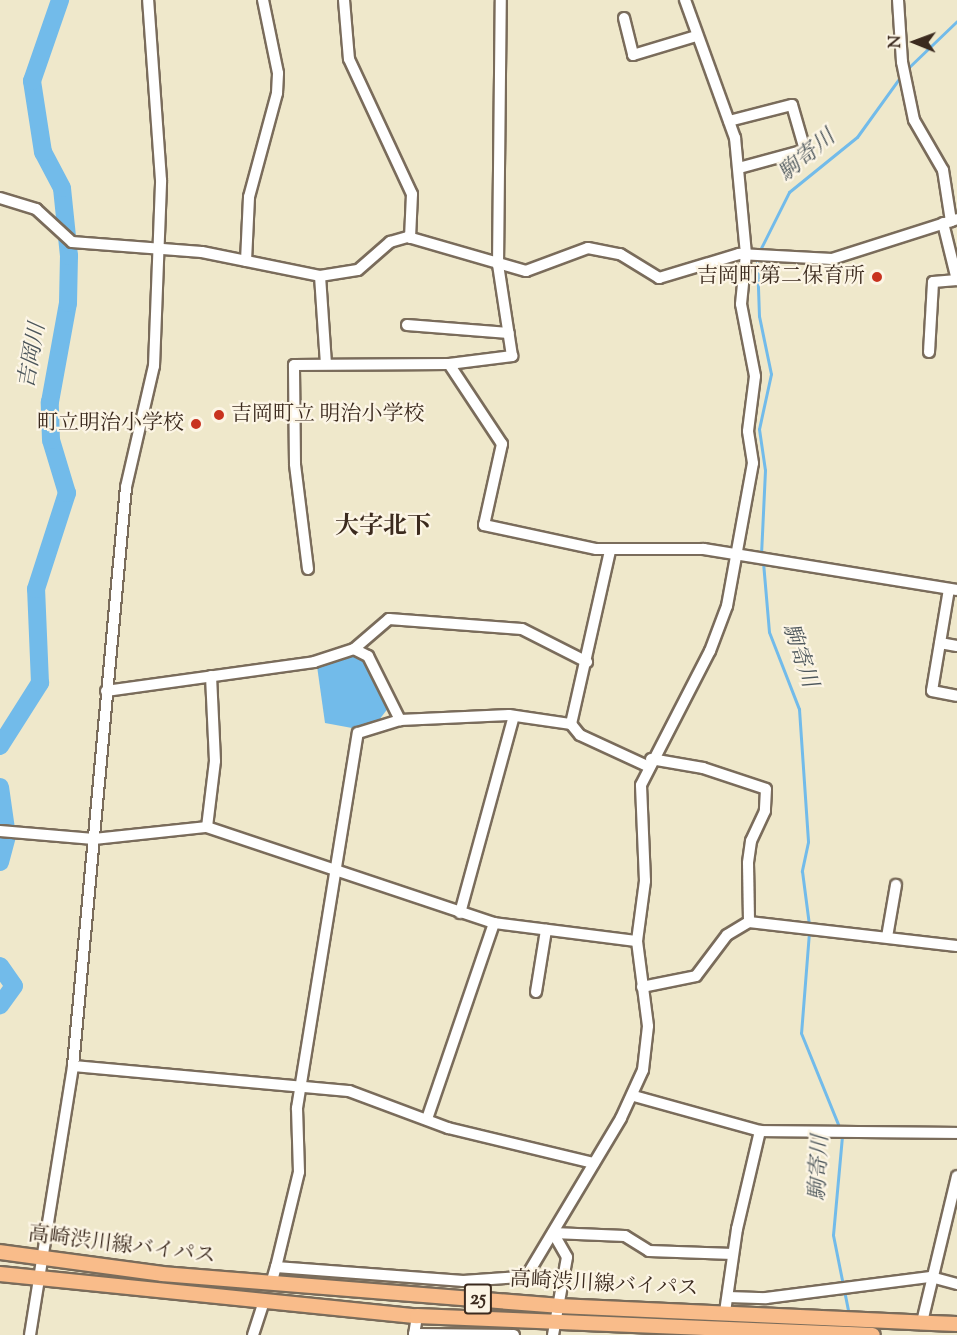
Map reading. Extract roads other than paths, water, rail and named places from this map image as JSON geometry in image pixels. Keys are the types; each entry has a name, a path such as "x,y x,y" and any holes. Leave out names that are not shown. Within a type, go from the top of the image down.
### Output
{"main road":[{"name":"高崎渋川線バイパス","path":"0,1252 271,1284 558,1306 957,1324"},
{"name":"高崎渋川線バイパス","path":"0,1274 263,1304 554,1329 873,1335"}],"street":[{"path":"30,1335 41,1280 73,1066 126,487 154,366 161,180 148,0"},
{"path":"246,261 249,197 277,93 278,73 262,0"},
{"path":"344,0 349,59 412,194 410,238"},
{"path":"308,569 295,464 294,365 449,364 512,356 498,265 501,0"},
{"path":"276,1267 504,1282 529,1272 634,1096 648,1041 637,942 645,881 641,785 649,763 710,651 727,606 753,463 748,431 755,376 741,304 746,254 738,218 739,168 729,121 696,36 685,0"},
{"path":"898,0 914,120 943,170 957,280 933,282 929,352"},
{"path":"624,18 633,55 696,36"},
{"path":"729,121 792,105 805,150 739,168"},
{"path":"0,198 36,209 72,242 246,261 320,276 358,270 390,242 410,238 526,272 588,248 620,254 659,278 746,254 832,259 950,221"},
{"path":"320,276 326,363"},
{"path":"407,324 509,333"},
{"path":"449,364 502,444 484,525 610,551 657,546 735,554 953,590 932,691 957,696"},
{"path":"571,724 587,662 610,551"},
{"path":"106,691 314,663 354,650 389,619 522,629 587,662"},
{"path":"940,644 957,646"},
{"path":"354,650 368,656 400,720"},
{"path":"207,827 215,761 211,676"},
{"path":"271,1284 299,1172 297,1108 303,1088 358,733 400,720 514,716 571,724 580,735 649,763 704,768 766,789 765,811 748,863 749,922"},
{"path":"460,913 514,716"},
{"path":"0,831 94,840 207,827 494,923 637,942"},
{"path":"887,937 896,885"},
{"path":"642,987 696,976 726,935 749,922 957,946"},
{"path":"427,1119 494,923"},
{"path":"536,992 546,930"},
{"path":"73,1066 349,1091 427,1119 594,1163"},
{"path":"634,1096 760,1131 957,1133"},
{"path":"726,1312 733,1254 760,1131"},
{"path":"922,1322 957,1176"},
{"path":"553,1233 625,1236 649,1251 733,1254"},
{"path":"553,1233 567,1257 554,1329"},
{"path":"728,1297 766,1298 931,1277 957,1284"},
{"path":"253,1335 263,1304"},
{"path":"417,1316 414,1335 513,1335"}],"water":[{"path":"357,653 366,658 389,707 379,720 352,728 325,723 317,666"}],"waterway":[{"name":"吉岡川","path":"0,746 40,683 36,589 67,493 51,440 50,402 68,303 69,256 62,188 43,152 32,81 60,0"},
{"name":"駒寄川","path":"907,69 957,21"},
{"name":"駒寄川","path":"759,252 789,192 857,137 901,76"},
{"name":"駒寄川","path":"757,259 759,316 771,374 759,429 765,470 761,556"},
{"name":"駒寄川","path":"763,562 769,632 799,709 808,842 802,871 809,925"},
{"name":"吉岡川","path":"0,787 7,836 0,862"},
{"name":"駒寄川","path":"809,932 801,1033 840,1129"},
{"name":"吉岡川","path":"0,966 14,986 0,1005"},
{"name":"駒寄川","path":"842,1136 833,1235 849,1315"}],"place":[{"name":"吉岡町第二保育所","path":"877,277"},
{"name":"吉岡町立 明治小学校","path":"219,415"},
{"name":"町立明治小学校","path":"196,424"}],"district":[{"name":"大字北下","path":"383,528"}]}
